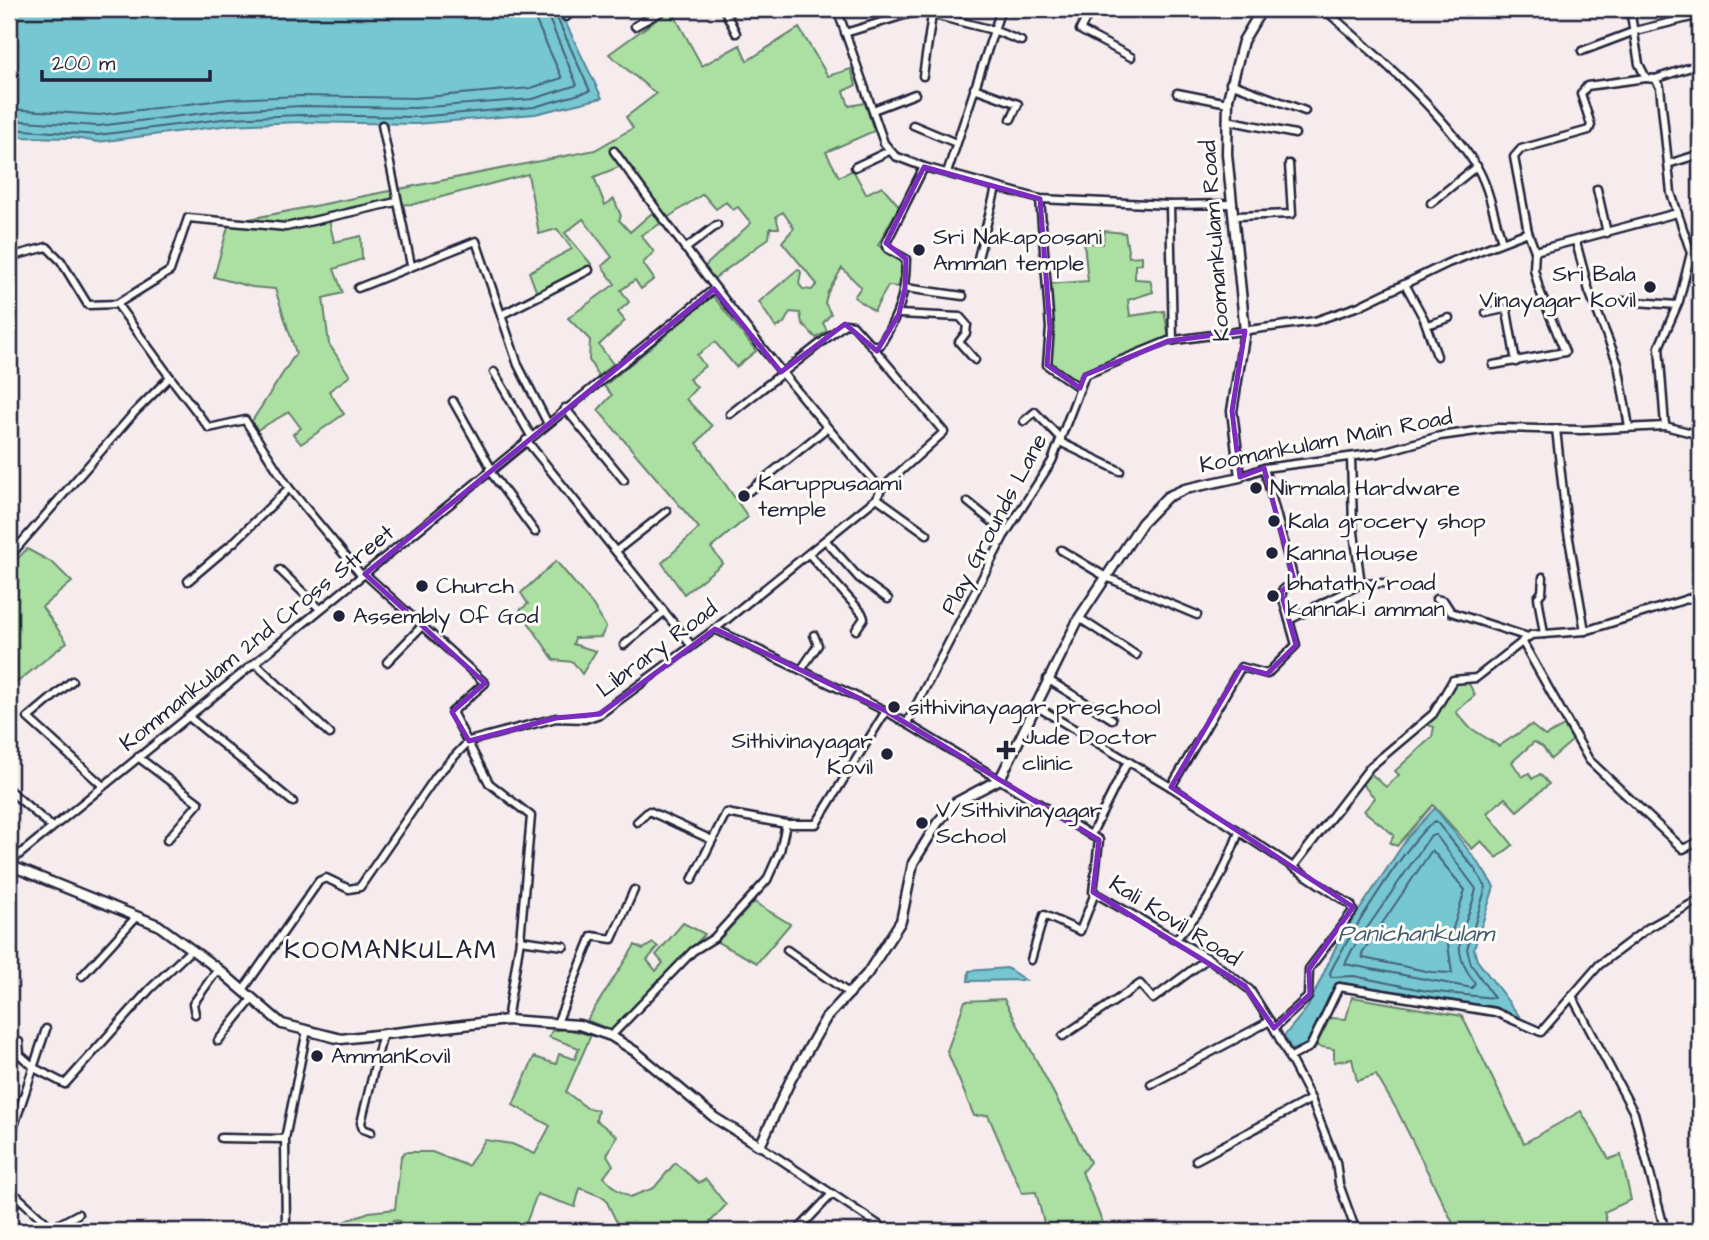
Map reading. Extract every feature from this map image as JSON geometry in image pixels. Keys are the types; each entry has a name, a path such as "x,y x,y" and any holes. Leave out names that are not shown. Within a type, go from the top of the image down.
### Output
{"street":[{"path":"566,17 574,9"},
{"path":"635,26 666,9"},
{"path":"724,9 736,33"},
{"path":"837,9 889,151 924,167 1040,199 1170,205 1233,204"},
{"path":"889,9 892,16"},
{"path":"947,173 1001,9"},
{"path":"1091,9 1080,30 1130,57"},
{"name":"Koomankulam Road","path":"1240,477 1232,411 1245,331 1227,154 1227,103 1243,41 1262,9"},
{"path":"1324,9 1385,63 1438,118 1476,166 1502,241"},
{"path":"1630,9 1639,64 1646,78"},
{"path":"845,33 892,16 918,11 993,30 1021,41"},
{"path":"923,76 932,15"},
{"path":"1582,51 1635,31 1700,15"},
{"path":"1493,365 1565,352 1539,289 1534,269 1535,251 1528,232 1514,157 1521,149 1589,130 1591,125 1581,94 1587,86 1655,79 1700,64"},
{"path":"1655,79 1660,87 1671,193 1691,253 1677,305 1658,346 1665,426"},
{"path":"1230,83 1305,111"},
{"path":"974,88 1018,104 1012,119"},
{"path":"1177,93 1227,103"},
{"path":"873,110 915,94"},
{"path":"1227,120 1295,134"},
{"path":"382,125 411,265"},
{"path":"914,125 956,143"},
{"path":"614,151 714,289 781,372 827,429 881,489 944,432 853,325 845,324 781,372 730,414"},
{"path":"855,167 889,151"},
{"path":"1668,164 1700,154"},
{"path":"1235,216 1292,214 1289,164"},
{"path":"1431,204 1476,166"},
{"path":"871,345 880,345 899,314 905,288 905,259 888,249 886,243 924,167"},
{"path":"978,258 996,188"},
{"path":"1597,189 1607,233"},
{"path":"1040,199 1050,328 1047,365 1080,388"},
{"path":"9,257 47,247 61,261 89,305 117,304 170,271 188,218 286,227 396,202"},
{"path":"1170,205 1173,341"},
{"path":"1535,251 1677,213"},
{"path":"685,249 717,225"},
{"name":"Play Grounds Lane","path":"907,723 1006,533 1052,461 1085,375 1173,341 1315,321 1528,232"},
{"path":"358,288 476,241 518,365 547,422"},
{"path":"1576,242 1589,291 1618,364 1629,427"},
{"path":"1691,253 1700,251"},
{"path":"501,315 589,270"},
{"path":"1405,284 1427,325 1437,356"},
{"path":"905,288 962,296"},
{"name":"Kommankulam 2nd Cross Street","path":"9,864 547,422 714,289"},
{"path":"1623,301 1677,305"},
{"path":"117,304 209,428 245,420 289,488 363,575 485,682 452,712 489,783 531,816 520,940 507,1020"},
{"path":"1486,313 1507,311 1516,362"},
{"path":"899,314 960,317 967,325 966,333 959,342 975,360"},
{"path":"1427,325 1449,318"},
{"path":"494,372 528,438 691,645"},
{"path":"10,554 134,413 170,377"},
{"path":"453,401 490,469 535,532"},
{"path":"565,408 624,480"},
{"path":"1024,421 1035,412 1060,440 1120,471"},
{"name":"Koomankulam Main Road","path":"1000,779 1079,618 1142,523 1167,497 1185,489 1240,477 1264,468 1379,453 1440,436 1498,428 1665,426 1700,435"},
{"path":"749,491 827,429"},
{"path":"1556,429 1567,527 1585,631"},
{"path":"1351,457 1353,526 1361,584"},
{"path":"1171,787 1241,667 1267,674 1296,645 1281,592 1294,580 1264,468"},
{"path":"188,581 234,542 289,488"},
{"name":"Library Road","path":"469,741 556,718 585,719 600,714 645,684 826,541 877,498 881,489"},
{"path":"877,498 927,534"},
{"path":"968,502 1006,533"},
{"path":"616,551 667,511"},
{"path":"826,541 859,578 888,599"},
{"path":"1061,550 1106,576 1196,615"},
{"path":"808,555 862,613 864,618 856,630"},
{"path":"280,570 319,608"},
{"path":"1543,577 1542,592 1538,597 1544,634"},
{"path":"1289,621 1361,584 1385,583"},
{"path":"1293,867 1370,767 1433,714 1453,680 1476,678 1525,639 1544,634 1585,631 1700,596"},
{"path":"1436,599 1444,601 1451,612 1468,620 1525,639 1589,760 1683,849 1700,841"},
{"path":"624,645 664,612"},
{"path":"1079,618 1136,655"},
{"path":"387,662 422,626"},
{"path":"715,629 886,711 1091,835 1128,761"},
{"path":"801,670 818,645 814,635"},
{"path":"255,663 330,734"},
{"path":"1047,679 1112,719"},
{"path":"72,681 28,718 102,785"},
{"path":"1034,705 1171,787 1351,905 1353,911 1309,969 1307,982 1310,994 1288,1018 1151,1084"},
{"path":"692,880 726,813 786,824 816,824 886,711"},
{"path":"190,718 293,802"},
{"path":"243,990 318,881 326,878 349,889 360,887 437,775 469,741"},
{"path":"138,757 199,803 167,840"},
{"path":"760,1146 791,1079 826,1018 850,994 901,921 914,863 938,822 955,803 1000,779"},
{"path":"9,790 52,827"},
{"path":"637,822 649,811 712,840"},
{"path":"611,1036 694,951 715,938 767,880 780,851 786,824"},
{"path":"1176,939 1205,908 1218,886 1239,832"},
{"name":"Kali Kovil Road","path":"1091,835 1099,840 1093,892 1208,958 1250,990 1272,1025 1311,1099 1336,1162 1339,1184 1356,1231"},
{"path":"9,864 158,925 218,969 282,1024 341,1039 382,1037 507,1020 579,1024 611,1036 664,1073 715,1118 888,1231"},
{"path":"557,1023 592,936 612,939 634,890"},
{"path":"1031,960 1044,915 1080,931 1095,893"},
{"path":"1289,1058 1310,1047 1339,987 1495,1012 1541,1032 1599,965 1638,935 1700,899"},
{"path":"82,976 137,916"},
{"path":"520,940 564,946"},
{"path":"19,1042 20,1055 65,1084 150,989 191,950"},
{"path":"787,950 850,994"},
{"path":"1063,1036 1140,984 1153,999 1208,958"},
{"path":"195,1014 193,1004 218,969"},
{"path":"1572,996 1634,1113 1665,1231"},
{"path":"218,1041 253,998"},
{"path":"9,1141 46,1029"},
{"path":"286,1231 285,1139 307,1030"},
{"path":"371,1132 363,1129 361,1124 382,1037"},
{"path":"1196,1160 1311,1099"},
{"path":"220,1138 285,1139"},
{"path":"9,1193 18,1197 52,1228 78,1214"},
{"path":"797,1231 832,1194"},
{"path":"9,1216 18,1197"}],"highlighted area":[{"path":"924,167 1040,199 1050,328 1047,365 1080,388 1085,375 1168,341 1245,331 1232,411 1240,477 1264,468 1294,580 1281,592 1296,645 1267,674 1241,667 1171,787 1353,907 1309,969 1310,994 1274,1028 1245,986 1093,892 1099,840 886,711 715,629 600,714 556,718 469,741 452,712 485,683 365,574 714,289 781,372 845,324 877,351 899,314 905,288 906,259 886,243"}],"green space":[{"path":"671,9 702,66 740,45 747,61 799,28 828,76 851,69 856,85 844,91 849,106 865,103 874,131 826,152 839,177 853,170 866,194 882,186 899,206 878,245 902,259 902,287 888,286 874,311 854,297 861,287 842,268 828,292 825,303 831,314 823,323 827,331 816,338 802,323 800,313 790,312 784,323 776,328 759,302 798,269 801,272 799,284 803,289 812,290 817,284 782,242 794,228 783,212 776,216 779,228 770,228 769,238 712,280 703,268 751,223 738,207 733,210 726,202 716,209 703,194 667,218 626,164 594,177 605,205 614,199 621,216 619,220 630,232 653,212 660,224 641,235 654,252 643,263 654,279 641,289 635,280 621,290 629,302 618,312 625,321 599,345 613,364 598,376 589,360 590,340 568,318 615,284 602,266 612,257 583,219 565,233 592,265 537,293 529,272 572,249 557,229 539,234 528,174 415,204 356,206 272,228 292,229 329,220 334,242 361,236 362,259 334,269 343,293 323,298 329,344 350,376 329,391 344,414 301,444 293,434 301,428 289,412 257,430 252,421 296,353 275,289 252,287 214,277 229,223 595,150 633,128 626,117 656,94 609,54"},
{"path":"1104,231 1125,233 1129,257 1142,256 1142,263 1135,265 1135,279 1150,280 1153,292 1128,300 1130,316 1164,311 1169,337 1080,375 1078,382 1052,363 1049,284 1088,281 1084,243 1103,244"},
{"path":"713,296 756,351 736,367 715,342 697,355 705,366 689,379 697,387 686,399 712,426 697,443 748,517 711,548 723,563 684,594 662,563 699,528 598,410 612,395 604,386"},
{"path":"27,549 53,563 72,582 42,607 67,642 9,689 9,567"},
{"path":"556,561 593,605 606,627 601,637 575,638 573,644 596,651 582,674 573,662 554,660 520,610 528,604 521,593"},
{"path":"1468,682 1475,695 1456,712 1469,727 1499,746 1531,725 1545,736 1564,726 1573,740 1551,759 1543,747 1534,742 1512,762 1522,777 1529,773 1532,779 1540,774 1549,784 1517,811 1505,798 1487,813 1513,845 1497,858 1481,841 1472,849 1433,805 1397,846 1390,843 1394,835 1364,811 1375,798 1361,783 1370,773 1386,787 1399,775 1395,771 1432,737 1434,727 1428,725 1455,683"},
{"path":"754,902 790,924 757,963 717,942"},
{"path":"683,923 705,934 618,1025 610,1030 587,1020 635,945 643,949 653,943 658,947 647,960 656,971 663,963 656,955"},
{"path":"1352,997 1462,1016 1524,1143 1581,1111 1609,1159 1621,1155 1631,1200 1604,1212 1609,1231 1425,1231 1453,1223 1397,1110 1376,1075 1357,1081 1352,1059 1334,1062 1334,1049 1316,1046 1330,1018 1346,1019"},
{"path":"1004,999 1090,1162 1082,1172 1106,1231 1046,1231 1036,1192 1022,1193 988,1115 974,1116 947,1051 965,1001"},
{"path":"566,1029 591,1035 566,1092 587,1108 598,1110 596,1120 617,1136 607,1155 613,1165 604,1177 616,1189 630,1197 654,1188 675,1163 699,1183 706,1179 726,1205 702,1231 621,1231 605,1198 580,1188 575,1207 537,1194 523,1231 447,1231 438,1228 436,1231 399,1231 400,1221 393,1220 392,1231 337,1231 335,1225 369,1212 395,1209 401,1157 405,1152 432,1152 468,1166 485,1140 512,1144 535,1154 550,1126 513,1105 534,1057 556,1064 559,1054 575,1059 579,1048 549,1037 552,1031"}],"water":[{"path":"9,9 559,9 602,98 535,114 416,124 301,122 230,125 98,142 74,138 15,137 9,135"},
{"name":"Panichankulam","path":"1435,808 1494,887 1474,949 1477,960 1523,1021 1494,1007 1339,982 1307,1045 1292,1050 1284,1036 1308,1007 1338,942 1408,837"},
{"path":"1007,968 1025,980 968,981 969,971"}],"place":[{"name":"Sri Nakapoosani Amman temple","path":"919,250"},
{"name":"Sri Bala Vinayagar Kovil","path":"1650,287"},
{"name":"Nirmala Hardware","path":"1256,488"},
{"name":"Karuppusaami temple","path":"744,496"},
{"name":"Kala grocery shop","path":"1274,521"},
{"name":"Kanna House","path":"1272,553"},
{"name":"Church","path":"422,586"},
{"name":"bhatathy road kannaki amman","path":"1273,596"},
{"name":"Assembly Of God","path":"339,616"},
{"name":"sithivinayagar preschool","path":"894,707"},
{"name":"Jude Doctor clinic","path":"1006,750"},
{"name":"Sithivinayagar Kovil","path":"887,754"},
{"name":"V/Sithivinayagar School","path":"922,823"},
{"name":"AmmanKovil","path":"317,1056"}],"district":[{"name":"KOOMANKULAM","path":"391,950"}]}
